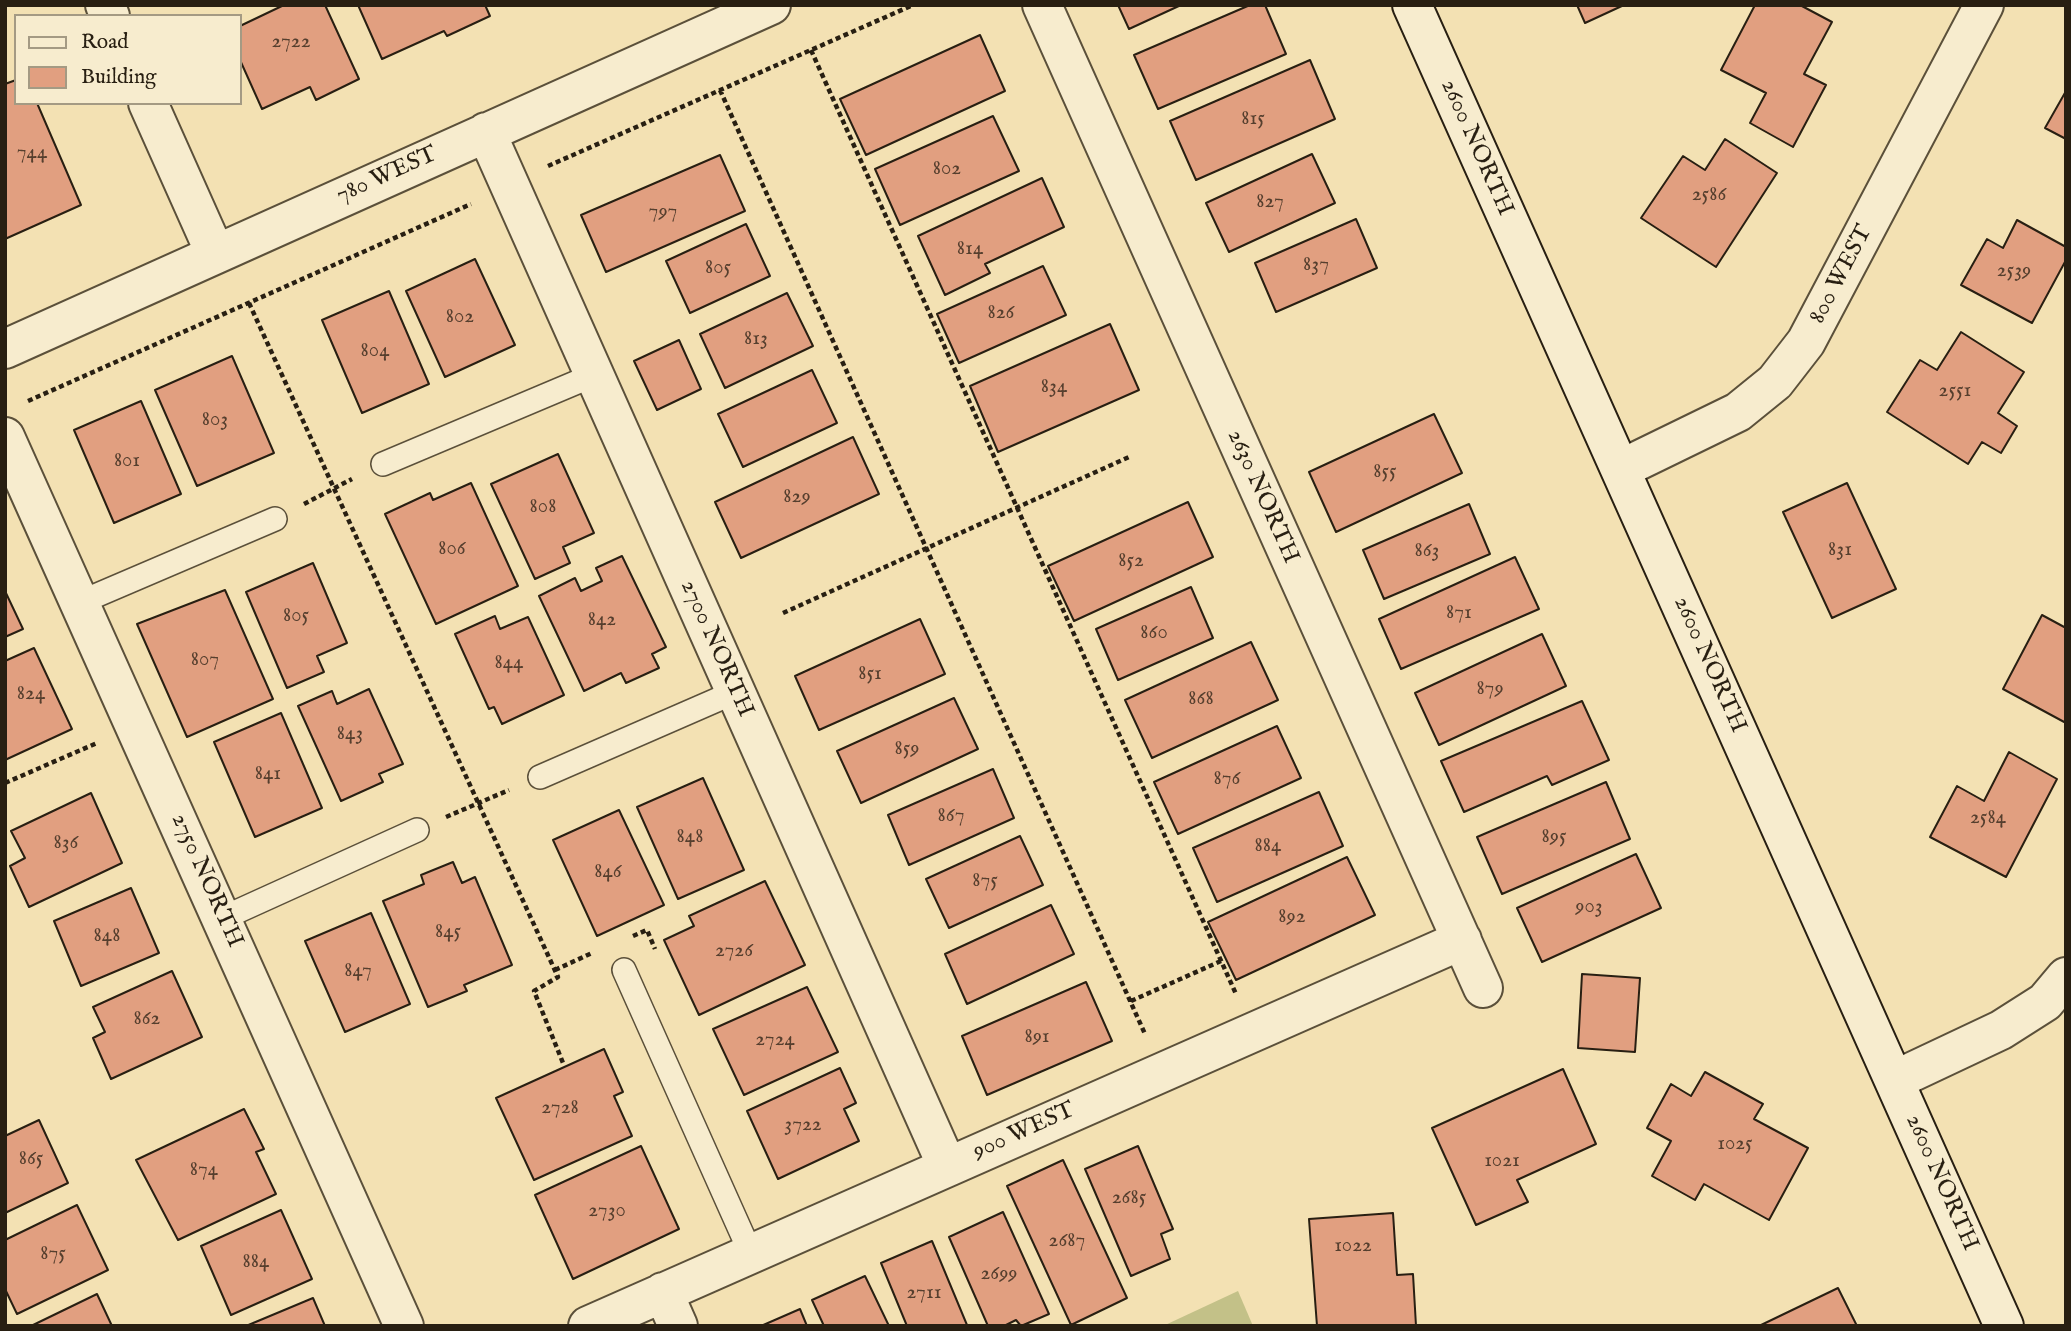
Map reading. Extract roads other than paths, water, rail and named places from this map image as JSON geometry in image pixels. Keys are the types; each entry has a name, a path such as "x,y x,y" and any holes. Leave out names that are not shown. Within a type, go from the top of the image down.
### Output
{"street":[{"name":"780 WEST","path":"5,349 771,5"},
{"name":"2630 NORTH","path":"1042,5 1483,988"},
{"name":"2600 NORTH","path":"1412,5 2004,1326"},
{"name":"800 WEST","path":"1621,468 1738,412 1775,382 1806,342 1984,5"},
{"path":"149,105 215,253"},
{"name":"2700 NORTH","path":"486,131 947,1166"},
{"name":"2750 NORTH","path":"5,437 404,1326"},
{"name":"900 WEST","path":"588,1326 671,1309 751,1254 1462,940"},
{"path":"1895,1080 2001,1030 2045,1002 2066,977"}],"lane":[{"path":"383,464 594,375"},
{"path":"81,602 275,519"},
{"path":"540,777 735,692"},
{"path":"223,918 417,830"},
{"path":"624,970 751,1254"}]}
